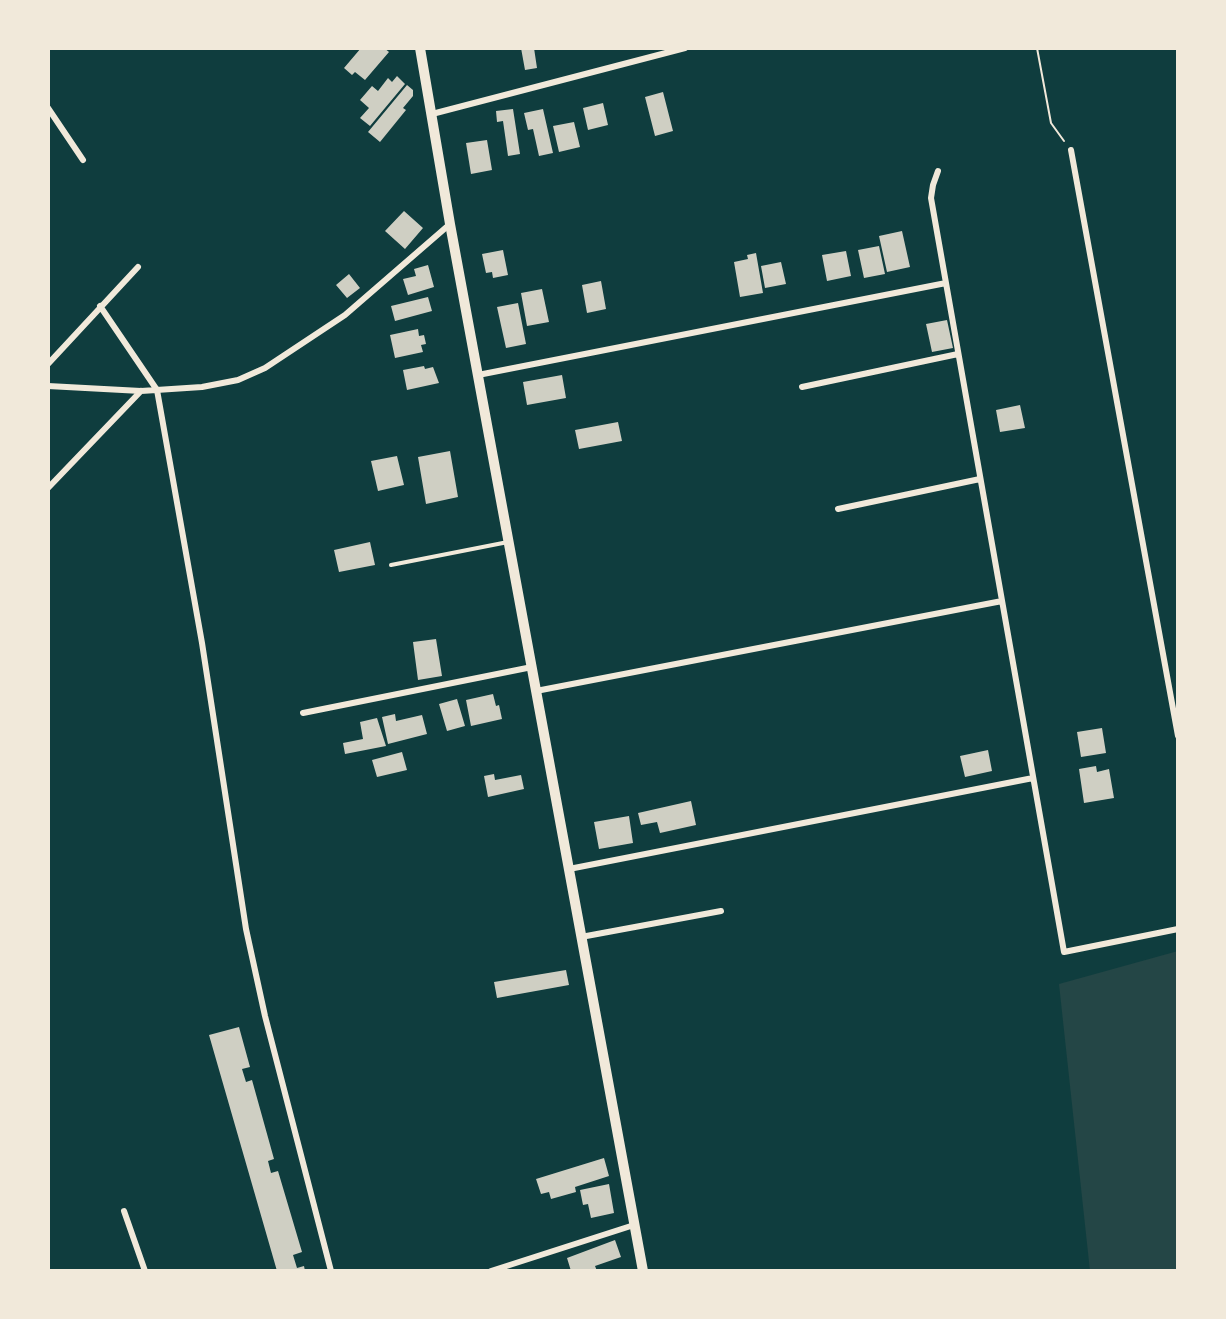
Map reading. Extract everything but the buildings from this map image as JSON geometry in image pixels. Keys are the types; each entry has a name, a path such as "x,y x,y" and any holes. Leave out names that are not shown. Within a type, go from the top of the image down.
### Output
{"main road":[{"path":"420,48 450,224 643,1271"}],"street":[{"path":"432,114 685,48"},
{"path":"48,108 83,160"},
{"path":"1071,150 1178,736"},
{"path":"938,171 931,198 1064,952 1178,929"},
{"path":"48,386 141,391 202,387 238,380 265,368 345,315 450,224"},
{"path":"48,364 138,267"},
{"path":"478,375 946,283"},
{"path":"100,306 157,390 202,643 246,929 265,1016 331,1271"},
{"path":"802,387 958,354"},
{"path":"48,488 141,391"},
{"path":"838,509 980,479"},
{"path":"536,691 1002,600"},
{"path":"303,712 532,667"},
{"path":"569,869 1033,778"},
{"path":"581,938 721,911"},
{"path":"124,1211 145,1271"},
{"path":"491,1271 634,1225"}],"lane":[{"path":"391,566 508,542"}],"path":[{"path":"1037,48 1051,123 1071,150"}],"shaded area":[{"path":"1178,951 1178,1271 1090,1271 1059,984"}]}
